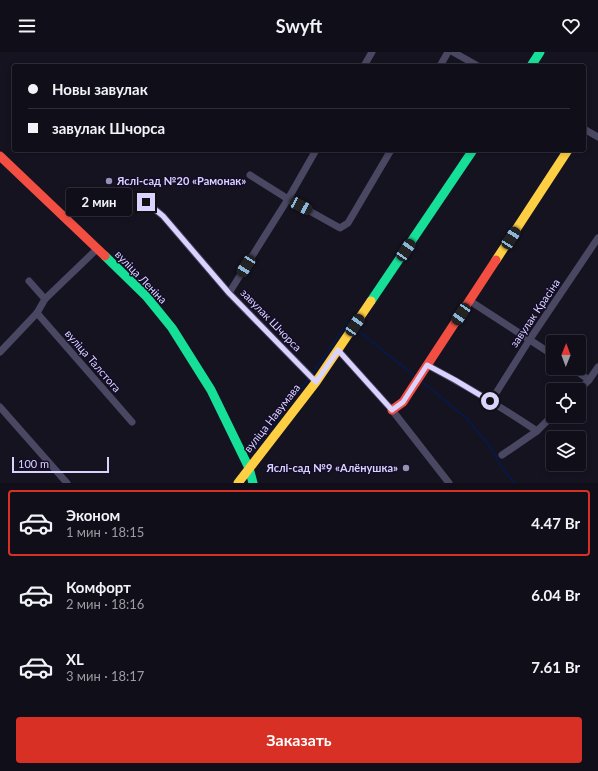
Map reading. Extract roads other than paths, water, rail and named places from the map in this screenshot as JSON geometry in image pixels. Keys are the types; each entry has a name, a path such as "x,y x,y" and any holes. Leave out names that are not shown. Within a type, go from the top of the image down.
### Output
{"street":[{"path":"365,64 372,52"},
{"path":"441,64 448,52"},
{"path":"453,52 474,64"},
{"path":"532,64 540,52"},
{"path":"586,129 598,137"},
{"path":"229,293 288,199 315,152"},
{"path":"250,174 288,199 340,228 348,223 390,152"},
{"name":"вуліца Навумава","path":"238,483 316,382 472,152"},
{"path":"392,410 403,402 470,302 567,152"},
{"name":"вуліца Леніна","path":"0,156 146,296 172,328 211,390 249,468 253,483"},
{"name":"завулак Шчорса","path":"146,202 163,216 229,293 316,382"},
{"name":"завулак Красіна","path":"490,401 598,238"},
{"path":"0,352 37,313 45,299 96,249"},
{"path":"28,281 45,299"},
{"path":"470,302 546,350"},
{"name":"вуліца Талстога","path":"37,313 132,422"},
{"path":"338,350 392,410 450,483"},
{"path":"427,365 455,380 537,431"},
{"path":"586,383 598,367"},
{"path":"582,375 589,380"},
{"path":"0,407 67,483"},
{"path":"502,454 537,431 546,422"}],"waterway":[{"path":"312,374 348,322 351,325"},
{"path":"356,329 415,376"},
{"path":"252,453 309,378"},
{"path":"420,380 466,418 488,444 505,472 515,483"}],"place":[{"name":"Яслі-сад №20 «Рамонак»","path":"109,181"},
{"name":"Яслі-сад №9 «Алёнушка»","path":"406,468"}]}
